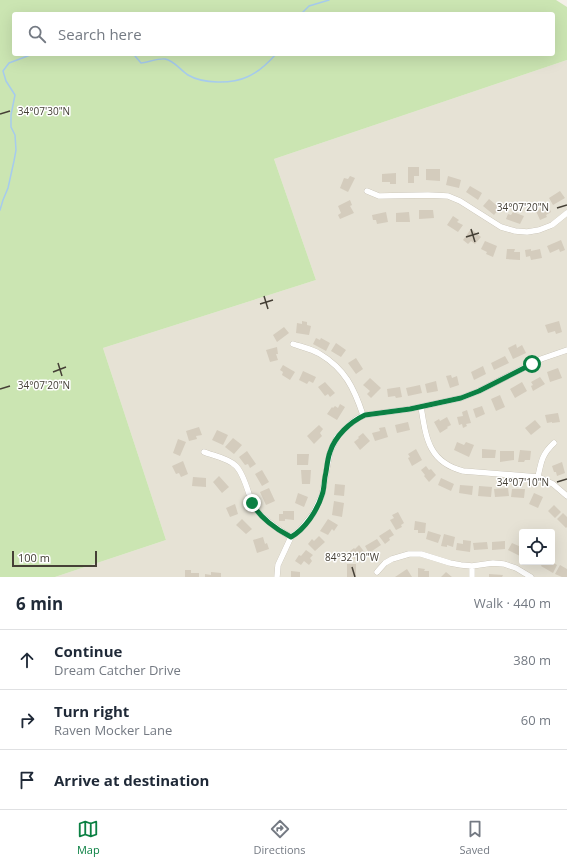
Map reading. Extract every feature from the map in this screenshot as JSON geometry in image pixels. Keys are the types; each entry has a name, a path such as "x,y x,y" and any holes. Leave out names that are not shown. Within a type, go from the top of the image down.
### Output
{"street":[{"path":"366,191 379,196 448,196 460,201 501,227 515,231 527,232 538,230 552,225 567,213"},
{"path":"293,344 319,353 337,366 347,377 363,415"},
{"path":"277,577 278,565 291,537 300,530 313,514 322,495 330,452 337,437 350,424 363,415 421,407 470,395 541,359 567,350"},
{"path":"421,407 425,433 429,443 437,456 448,465 459,470 469,472 538,477 553,484 567,496"},
{"path":"538,477 544,454 554,443"},
{"path":"204,452 237,466 255,509 263,517 291,537"},
{"path":"377,572 385,563 392,559 404,555 421,554 455,564 472,566 493,563 504,564 516,568 531,577"},
{"path":"472,566 472,577"}],"shaded area":[{"path":"567,60 567,577 55,577 166,540 103,348 316,280 274,159"}],"green space":[{"path":"0,0 556,0 567,7 567,60 274,159 316,280 103,348 166,540 55,577 0,577"}],"building":[{"path":"408,167 419,167 419,176 414,176 414,183 408,183"},
{"path":"426,169 440,169 440,181 426,180"},
{"path":"396,173 396,184 382,182 382,174"},
{"path":"350,176 355,178 348,192 340,188 344,178 348,179"},
{"path":"448,176 461,180 459,188 446,185"},
{"path":"470,186 482,193 478,200 466,192"},
{"path":"560,191 565,198 553,205 549,198"},
{"path":"489,199 500,208 494,215 483,206"},
{"path":"350,200 352,205 350,206 354,213 340,219 338,215 341,213 338,206"},
{"path":"548,205 551,212 546,215 547,217 540,220 536,211"},
{"path":"419,210 433,210 434,218 419,219"},
{"path":"386,212 388,222 377,224 376,220 373,220 372,215"},
{"path":"409,212 410,222 396,222 396,213"},
{"path":"513,212 524,216 520,224 506,219 508,214 511,215"},
{"path":"453,216 459,220 457,222 463,225 458,232 447,225"},
{"path":"471,229 481,237 475,244 471,241 468,244 463,240"},
{"path":"561,240 565,250 560,252 559,249 550,253 547,246"},
{"path":"485,241 497,246 493,257 486,254 487,252 481,249"},
{"path":"507,249 515,249 514,252 520,252 520,260 506,259"},
{"path":"531,249 531,251 540,249 542,258 531,260 530,256 526,257 525,250"},
{"path":"302,321 307,322 307,325 311,326 309,335 296,333 297,323 302,324"},
{"path":"559,321 562,332 556,334 555,331 548,333 545,325"},
{"path":"284,327 289,333 277,342 273,335"},
{"path":"316,338 320,340 321,338 330,343 326,351 313,344"},
{"path":"336,343 346,350 341,357 331,351"},
{"path":"516,344 517,348 522,345 526,353 513,359 508,348"},
{"path":"277,347 278,354 276,354 278,360 270,362 266,350"},
{"path":"505,356 509,363 494,370 491,363"},
{"path":"356,358 363,369 356,374 348,363"},
{"path":"283,365 295,372 290,380 282,375 283,372 280,370"},
{"path":"483,366 486,374 474,380 471,372"},
{"path":"558,368 562,378 550,382 547,372"},
{"path":"303,371 316,377 313,383 309,381 307,384 299,380"},
{"path":"451,375 452,378 457,376 459,385 450,388 446,376"},
{"path":"540,377 545,384 533,391 531,386 533,385 531,382"},
{"path":"370,378 381,388 371,398 367,394 370,391 363,385"},
{"path":"436,381 438,391 427,393 425,384"},
{"path":"325,382 335,393 330,397 328,394 325,396 318,387"},
{"path":"522,382 527,391 515,398 510,389"},
{"path":"420,385 422,393 408,396 406,388"},
{"path":"400,387 402,397 388,397 387,389"},
{"path":"500,395 505,407 496,411 491,399"},
{"path":"340,404 345,407 337,420 327,414 332,407 333,408 335,406 338,408"},
{"path":"482,406 485,414 476,418 473,409"},
{"path":"467,410 471,423 466,424 467,426 463,428 462,424 459,425 457,417 463,416 462,412"},
{"path":"558,413 560,422 547,423 545,415"},
{"path":"447,417 451,425 440,433 434,422 439,419 440,421"},
{"path":"535,420 541,427 531,435 525,428"},
{"path":"408,422 410,430 397,433 395,425"},
{"path":"319,425 323,429 320,433 322,436 314,444 307,436"},
{"path":"199,427 202,435 196,436 197,439 189,441 186,431"},
{"path":"385,427 388,437 375,441 372,433 380,431 379,428"},
{"path":"217,430 228,435 223,445 212,440"},
{"path":"363,433 370,441 360,450 354,442"},
{"path":"233,438 242,445 234,454 225,447"},
{"path":"178,439 186,442 180,456 173,453"},
{"path":"457,442 464,445 466,442 474,445 469,457 454,450"},
{"path":"416,449 422,460 412,466 408,458 410,457 408,454"},
{"path":"482,449 496,450 495,458 482,458"},
{"path":"520,450 531,451 530,460 518,462"},
{"path":"247,451 256,464 250,468 248,464 245,465 239,457"},
{"path":"500,451 514,451 514,460 500,462"},
{"path":"297,454 309,454 308,465 297,465"},
{"path":"183,461 188,474 181,477 179,473 176,474 172,466"},
{"path":"562,462 565,473 557,476 552,466"},
{"path":"426,466 436,475 429,482 421,470"},
{"path":"262,470 269,482 262,486 255,474"},
{"path":"301,470 311,470 310,484 302,484"},
{"path":"219,476 229,487 222,493 213,482"},
{"path":"193,477 206,478 206,487 192,486"},
{"path":"441,478 454,484 451,491 438,485"},
{"path":"335,484 345,485 344,496 334,495"},
{"path":"460,485 473,486 472,495 459,493"},
{"path":"479,486 492,487 491,497 478,496"},
{"path":"269,488 275,501 266,505 260,492"},
{"path":"508,488 509,496 495,497 494,489"},
{"path":"512,489 525,489 524,498 511,497"},
{"path":"298,493 308,497 304,507 295,503"},
{"path":"534,493 543,497 538,508 529,504"},
{"path":"334,501 344,503 342,517 332,515"},
{"path":"235,504 238,514 230,517 226,508"},
{"path":"554,505 561,512 555,518 548,511"},
{"path":"283,511 294,511 294,520 285,519 285,521 279,521 279,514 283,514"},
{"path":"398,512 404,523 401,525 402,527 396,530 390,520 394,518 392,515"},
{"path":"563,513 567,517 566,528 557,519"},
{"path":"242,519 252,529 246,534 236,525"},
{"path":"328,519 338,525 334,531 332,529 328,535 320,531"},
{"path":"415,521 426,523 425,533 418,533 418,530 414,530"},
{"path":"390,529 394,535 389,538 390,540 385,544 379,536"},
{"path":"428,531 441,535 438,543 426,539"},
{"path":"444,534 455,537 453,547 447,545 447,547 441,546"},
{"path":"319,536 325,542 315,551 308,544 312,539 314,541"},
{"path":"263,537 265,544 267,543 269,549 257,553 253,540"},
{"path":"377,539 381,545 369,553 365,546"},
{"path":"463,540 471,541 470,552 456,550 457,543 463,544"},
{"path":"505,541 505,549 492,550 492,542"},
{"path":"487,542 488,549 474,550 473,543"},
{"path":"512,543 519,546 519,556 508,550"},
{"path":"359,545 366,554 357,562 349,552"},
{"path":"306,550 313,555 310,558 312,561 309,565 304,561 301,565 295,561 299,555 301,556"},
{"path":"347,564 356,564 356,577 347,577"},
{"path":"555,564 557,565 553,573 541,566"},
{"path":"560,565 567,569 567,577 562,577 555,574"},
{"path":"418,568 425,569 424,571 429,571 429,577 418,577"},
{"path":"407,569 412,577 395,577"},
{"path":"185,570 191,570 191,573 199,573 199,577 185,577"},
{"path":"291,571 300,572 300,577 291,577"},
{"path":"211,572 221,573 221,577 205,577 205,574 211,575"},
{"path":"446,572 452,577 441,577"},
{"path":"489,574 503,575 502,577 489,577"}],"waterway":[{"path":"303,12 309,6 329,0"},
{"path":"0,210 8,188 16,150 15,135 11,127 11,115 15,95 6,81 3,71 9,63 28,56"},
{"path":"135,56 141,63 163,59 169,60 185,73 194,78 218,82 234,81 251,75 263,67 274,56"}],"route":[{"path":"252,503 255,509 263,517 291,537 300,530 313,514 322,495 330,452 337,437 358,418 365,415 410,409 461,398 479,391 532,364"}]}
